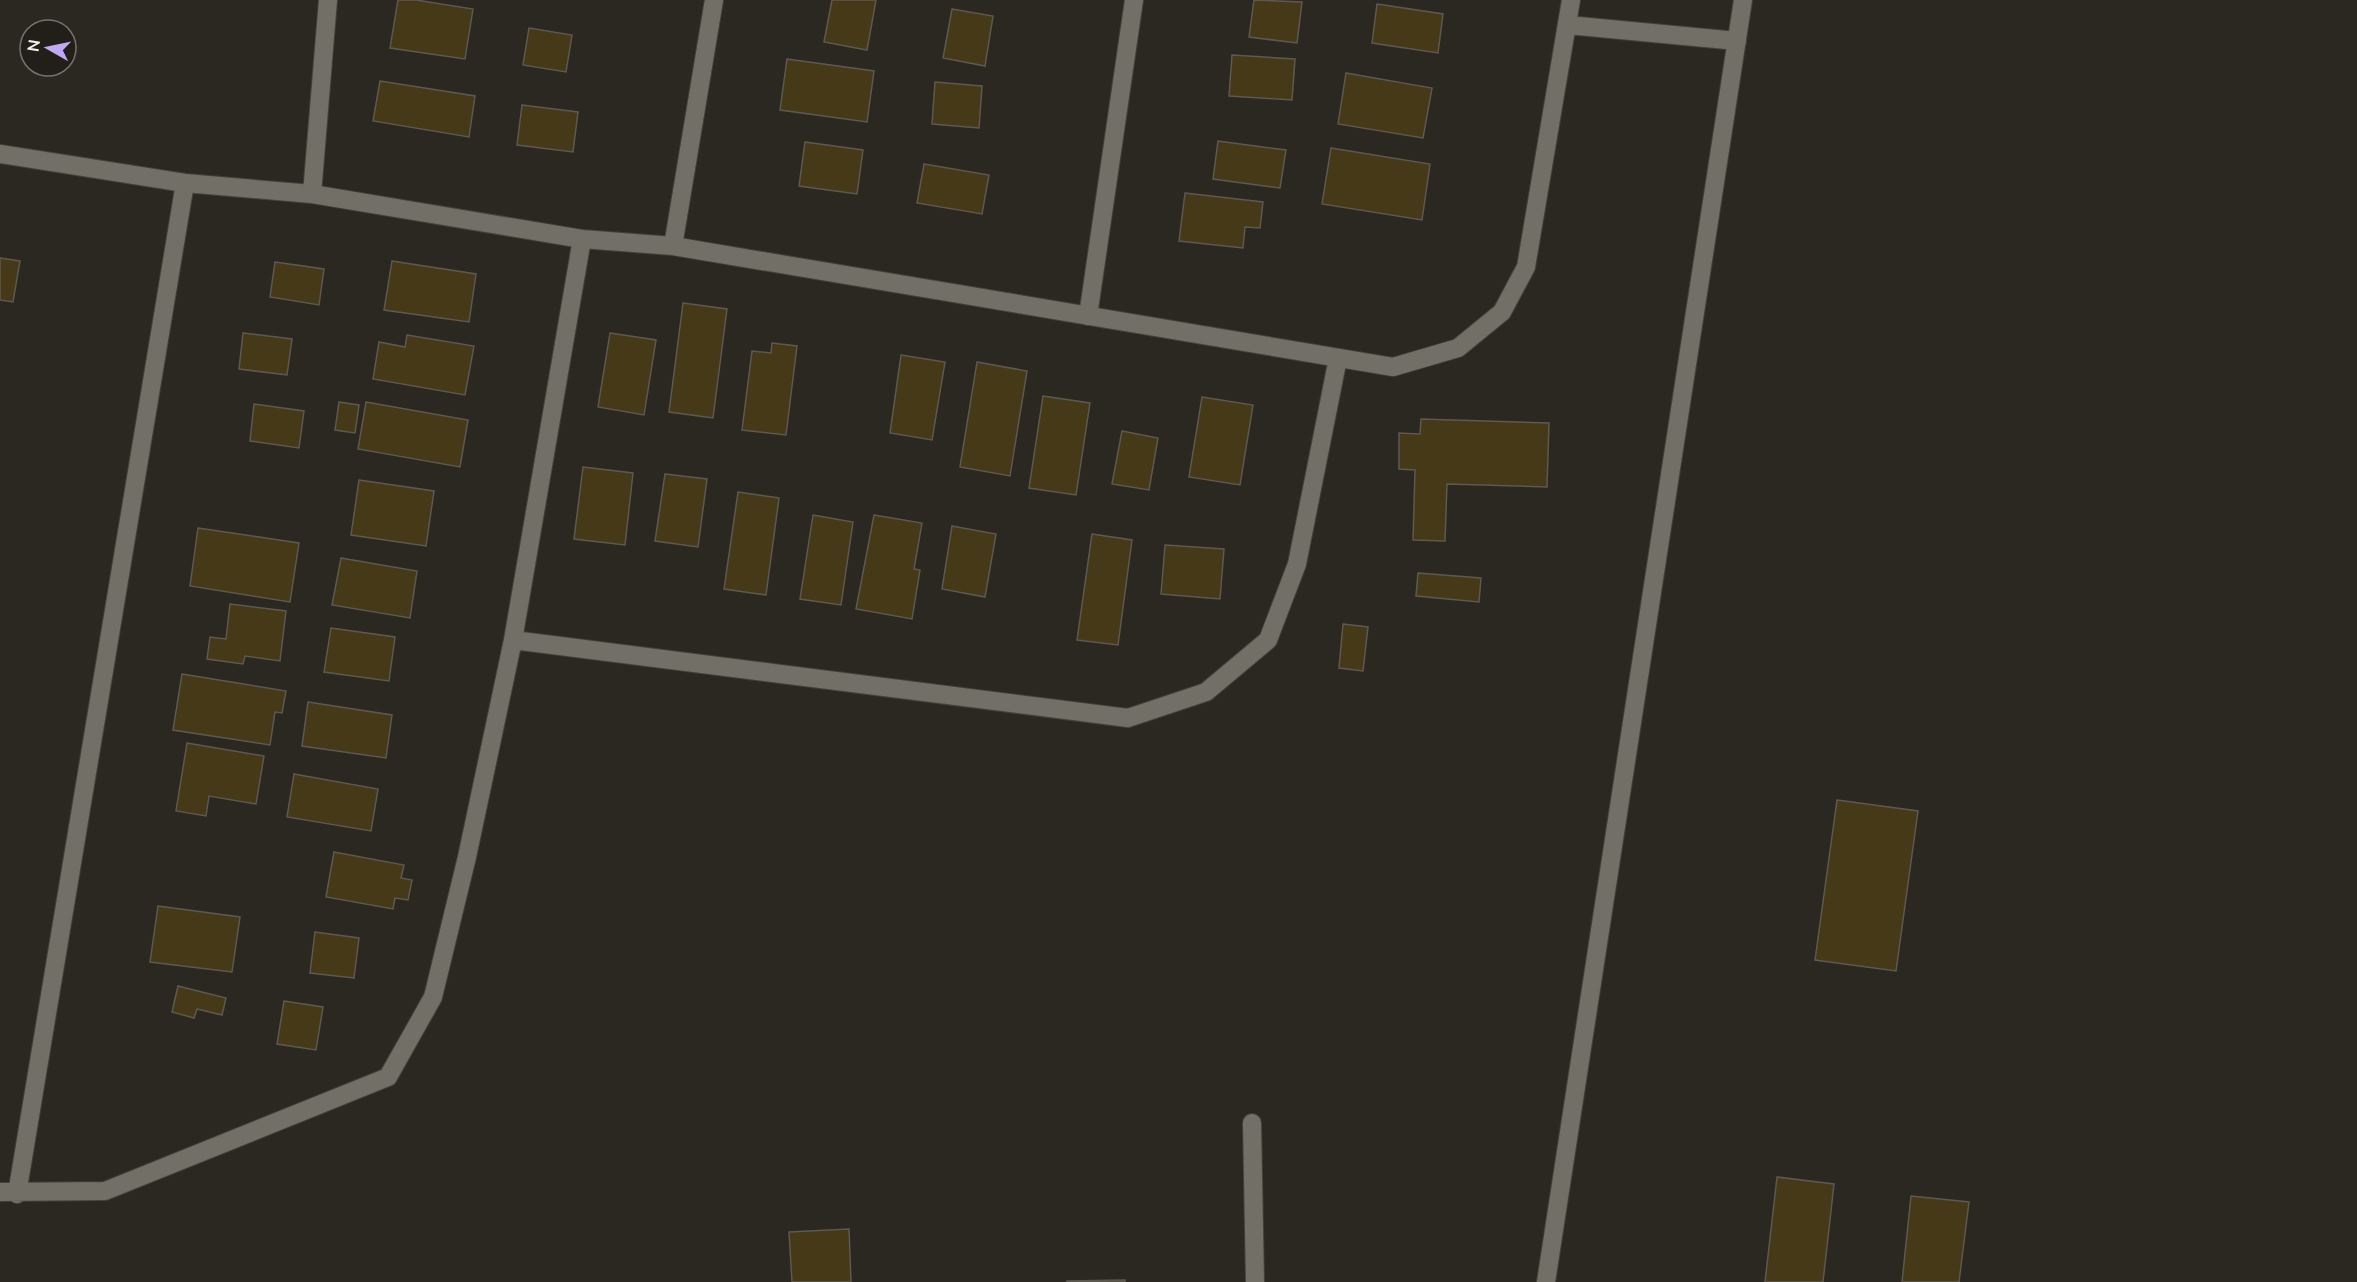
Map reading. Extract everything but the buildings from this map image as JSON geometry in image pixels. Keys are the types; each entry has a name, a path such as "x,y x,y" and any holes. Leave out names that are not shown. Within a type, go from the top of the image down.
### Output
{"street":[{"path":"312,194 328,0"},
{"path":"672,246 714,0"},
{"path":"1088,316 1134,0"},
{"path":"0,154 184,183 312,194 582,239 672,246 1393,367 1458,348 1502,312 1526,267 1571,0"},
{"path":"1546,1282 1743,0"},
{"path":"1568,25 1737,41"},
{"path":"184,183 8,1193 105,1191 388,1077 433,997 467,857 513,640 582,239"},
{"path":"513,640 1128,718 1206,692 1268,640 1297,564 1338,358"},
{"path":"1252,1123 1255,1282"}]}
